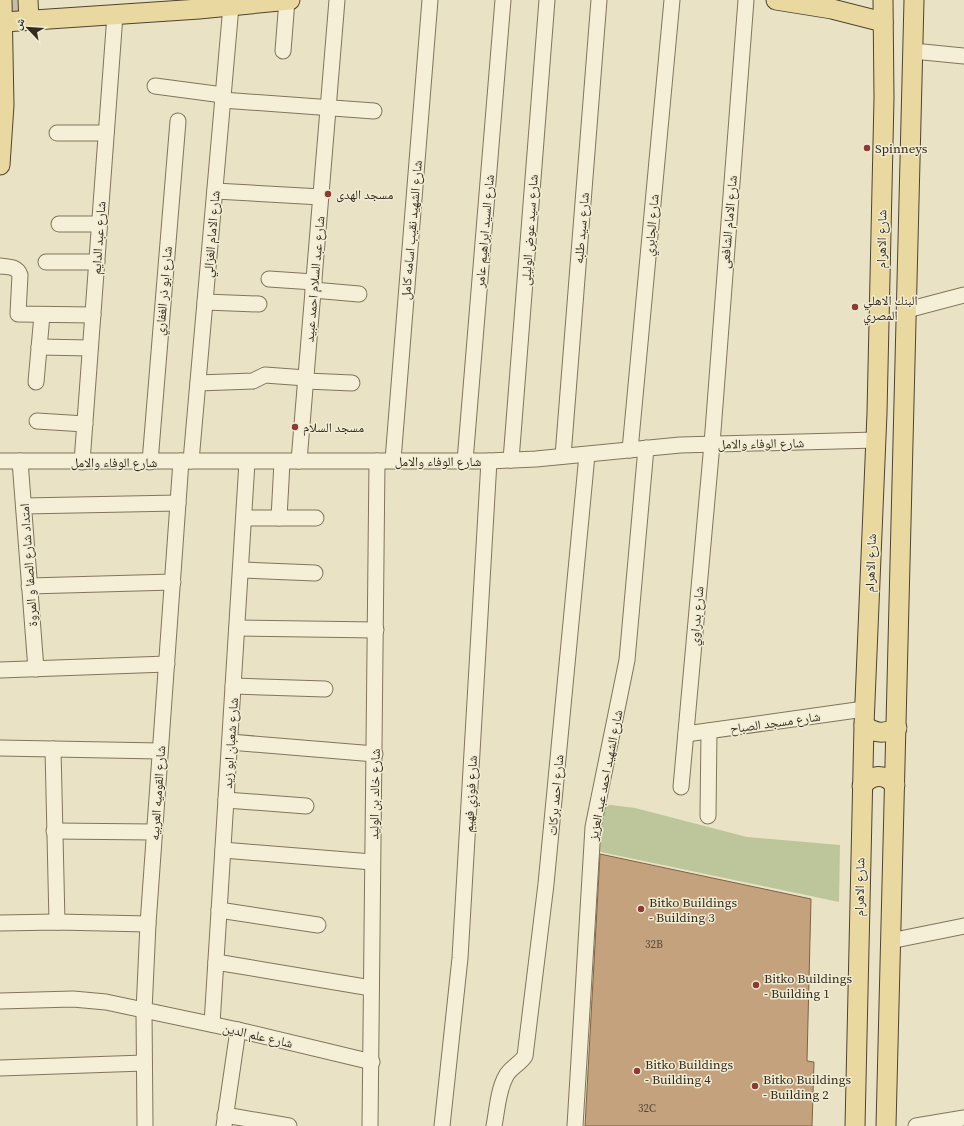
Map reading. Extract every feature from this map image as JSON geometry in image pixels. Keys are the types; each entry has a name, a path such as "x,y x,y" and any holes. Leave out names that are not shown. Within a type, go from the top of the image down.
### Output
{"main road":[{"path":"0,165 4,104 4,22 2,0"},
{"path":"28,0 29,20"},
{"path":"4,22 115,15 290,0"},
{"path":"776,0 832,9 883,22"},
{"name":"شارع الاهرام","path":"854,1126 864,717 876,440 884,98 883,0"},
{"name":"شارع الاهرام","path":"886,1126 890,941 894,859 914,0"},
{"path":"864,717 871,730 880,733 889,732 897,728"},
{"path":"862,786 867,780 874,776 882,776 890,779 895,785"}],"street":[{"path":"283,51 287,0"},
{"name":"شارع عبد السلام احمد عبيد","path":"299,462 337,0"},
{"name":"شارع الشهيد نقيب اسامه كامل","path":"393,460 430,0"},
{"name":"شارع السيد ابراهيم عامر","path":"464,461 503,0"},
{"name":"شارع سيد عوض الوليلى","path":"511,460 547,0"},
{"name":"شارع سيد طلبه","path":"563,456 599,0"},
{"name":"شارع الجابري","path":"630,450 672,0"},
{"name":"شارع الامام الشافعى","path":"712,444 746,0"},
{"name":"شارع الامام الغزالي","path":"186,461 198,383 231,6"},
{"name":"شارع عبد الدايم","path":"82,462 115,15"},
{"path":"913,51 964,56"},
{"path":"155,86 223,98 328,109 374,112"},
{"name":"شارع ابو ذر الغفاري","path":"150,462 178,121"},
{"path":"57,133 106,133"},
{"path":"215,191 321,197"},
{"path":"59,224 99,224"},
{"path":"46,262 97,262"},
{"path":"0,266 16,268 19,270 18,314 93,315"},
{"path":"269,279 360,294"},
{"path":"906,310 964,295"},
{"path":"205,302 259,304"},
{"path":"36,382 42,314"},
{"path":"39,347 90,348"},
{"path":"198,383 253,381 266,375 352,383"},
{"path":"37,421 85,424"},
{"name":"شارع الوفاء والامل","path":"0,461 489,461 587,455 646,448 712,444 876,440"},
{"name":"شارع بدراوي","path":"681,788 712,444"},
{"name":"شارع الشهيد احمد عبد العزيز","path":"575,1126 593,827 627,660 646,448"},
{"name":"شارع احمد بركات","path":"494,1126 506,1076 522,1061 525,1056 546,884 587,455"},
{"name":"امتداد شارع الصفا و المروة","path":"20,461 36,669"},
{"name":"شارع القوميه العربيه","path":"145,1126 144,1011 148,924 178,502 186,461"},
{"name":"شارع خالد بن الوليد","path":"370,1126 372,1062 372,862 375,754 377,461"},
{"name":"شارع فوزي فهيم","path":"442,1126 460,958 489,461"},
{"name":"شارع شعبان ابو زيد","path":"212,1024 247,462"},
{"path":"279,518 282,462"},
{"path":"24,506 178,502"},
{"path":"244,518 316,518"},
{"path":"241,570 315,573"},
{"path":"29,586 173,582"},
{"path":"237,628 376,630"},
{"path":"0,670 167,664"},
{"path":"233,686 325,689"},
{"name":"شارع مسجد الصباح","path":"686,734 864,717"},
{"path":"708,816 710,731"},
{"path":"230,742 375,754"},
{"path":"0,748 160,751"},
{"path":"52,749 57,922"},
{"path":"226,800 306,806"},
{"path":"54,831 154,832"},
{"path":"223,850 372,862"},
{"path":"219,910 318,925"},
{"path":"0,923 57,922 148,924"},
{"path":"890,941 964,926"},
{"path":"216,962 371,988"},
{"name":"شارع علم الدين","path":"0,1001 91,1000 212,1024 372,1062"},
{"path":"238,1030 224,1121 289,1126"},
{"path":"0,1068 144,1063"},
{"path":"916,1126 964,1118"}],"green space":[{"path":"603,804 635,808 747,837 840,845 839,902 596,851"}],"building":[{"path":"600,854 811,899 807,1061 814,1062 812,1126 585,1126"}],"tunnel":[{"path":"0,3 36,0"}],"place":[{"name":"Spinneys","path":"867,148"},
{"name":"مسجد الهدى","path":"328,194"},
{"name":"البنك الاهلي المصري","path":"855,307"},
{"name":"مسجد السلام","path":"295,427"},
{"name":"Bitko Buildings - Building 3","path":"641,909"},
{"name":"Bitko Buildings - Building 1","path":"756,985"},
{"name":"Bitko Buildings - Building 4","path":"637,1071"},
{"name":"Bitko Buildings - Building 2","path":"755,1086"}]}
